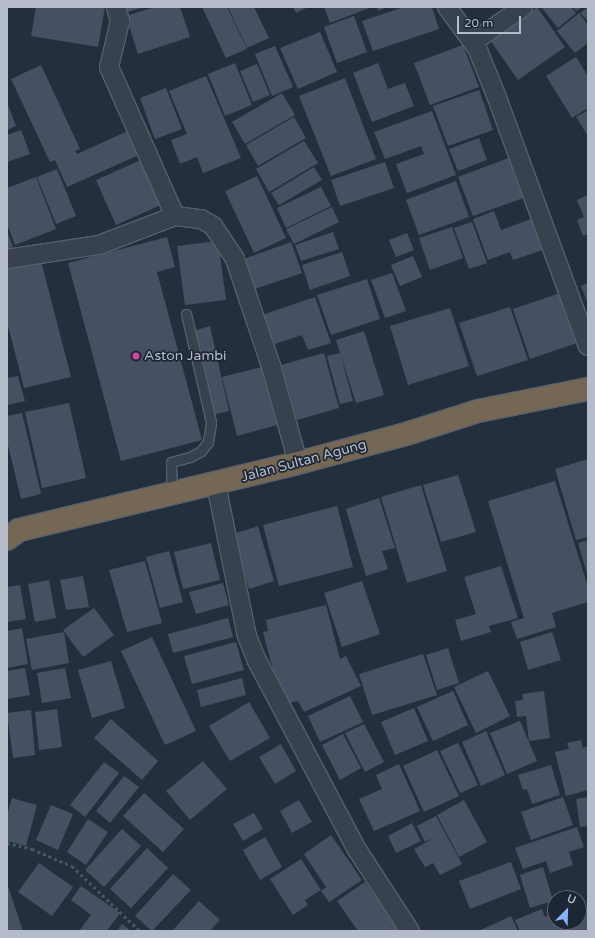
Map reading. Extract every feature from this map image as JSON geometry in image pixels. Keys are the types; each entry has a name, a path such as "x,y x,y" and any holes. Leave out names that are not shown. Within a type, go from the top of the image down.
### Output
{"highway":[{"name":"Jalan Sultan Agung","path":"11,532 216,484 298,463 408,434 478,411 588,389"}],"street":[{"path":"116,7 120,21 110,67 175,216"},
{"path":"447,7 473,42 496,95 588,346"},
{"path":"473,42 523,7"},
{"path":"7,259 99,245 175,216 201,219 214,226 235,259 271,366 298,463"},
{"path":"216,484 246,636 257,661 356,848 410,931"}],"lane":[{"path":"172,494 171,462 190,457 201,451 208,442 211,422 186,314"}],"path":[{"path":"7,843 32,849 72,866 140,931"}],"building":[{"path":"36,7 105,7 98,47 31,36"},
{"path":"125,7 145,7 127,12"},
{"path":"155,7 180,7 190,37 138,54 126,16"},
{"path":"202,7 227,7 247,49 226,58"},
{"path":"228,7 254,7 269,38 247,48"},
{"path":"293,7 308,7 296,13"},
{"path":"324,7 372,7 330,23"},
{"path":"377,7 387,7 378,11"},
{"path":"404,7 432,7 439,29 373,51 362,21"},
{"path":"537,7 565,47 518,80 490,40"},
{"path":"541,7 571,7 576,13 558,28"},
{"path":"573,7 582,7 577,11"},
{"path":"588,7 588,21 580,13"},
{"path":"579,13 588,25 588,43 575,53 557,31"},
{"path":"354,16 367,52 337,63 324,27"},
{"path":"320,32 337,72 298,89 280,48"},
{"path":"463,45 479,87 430,105 414,63"},
{"path":"275,46 293,87 272,96 255,54"},
{"path":"576,57 588,76 588,108 572,118 546,76"},
{"path":"235,63 252,105 225,116 208,74"},
{"path":"378,63 388,89 405,83 414,106 372,122 353,73"},
{"path":"257,64 270,95 253,102 240,71"},
{"path":"41,65 80,149 75,151 77,154 130,130 141,154 67,187 55,160 50,162 11,79"},
{"path":"206,76 241,158 203,173 197,157 180,164 171,140 187,134 169,91"},
{"path":"345,78 376,159 331,176 299,96"},
{"path":"166,88 182,129 155,139 140,98"},
{"path":"479,90 493,130 448,146 433,106"},
{"path":"282,93 295,115 245,144 232,122"},
{"path":"7,102 16,126 7,130"},
{"path":"588,110 588,136 576,117"},
{"path":"432,111 456,175 407,193 396,164 424,154 421,146 385,159 374,132"},
{"path":"294,117 306,138 258,166 246,145"},
{"path":"21,130 30,154 7,162 7,135"},
{"path":"479,138 487,160 458,171 449,149"},
{"path":"304,141 318,163 269,192 256,169"},
{"path":"511,157 526,197 473,216 458,177"},
{"path":"143,159 163,204 116,225 96,180"},
{"path":"385,162 394,188 340,206 331,180"},
{"path":"314,167 322,180 279,205 271,193"},
{"path":"57,169 76,216 56,224 37,177"},
{"path":"257,176 286,238 254,253 225,191"},
{"path":"36,177 56,229 15,245 7,224 7,188"},
{"path":"456,181 469,217 419,235 406,200"},
{"path":"321,187 331,206 286,228 277,208"},
{"path":"588,195 588,234 583,236 577,220 584,217 577,200"},
{"path":"332,207 339,222 294,244 286,229"},
{"path":"494,211 501,230 531,219 543,250 513,260 510,252 488,260 473,219"},
{"path":"472,222 487,263 469,269 454,228"},
{"path":"452,227 463,258 430,270 419,238"},
{"path":"7,231 13,247 7,249"},
{"path":"333,232 339,249 301,261 295,245"},
{"path":"407,233 414,250 396,257 389,240"},
{"name":"Aston Jambi","path":"167,237 175,267 157,272 202,440 121,461 68,263"},
{"path":"218,241 226,300 185,305 177,246"},
{"path":"291,242 302,273 252,290 241,260"},
{"path":"342,252 350,276 310,290 302,265"},
{"path":"413,256 422,277 400,286 391,265"},
{"path":"40,257 71,377 24,388 7,322 7,266"},
{"path":"392,273 406,311 385,318 371,280"},
{"path":"367,279 380,319 331,335 317,295"},
{"path":"588,283 588,304 581,286"},
{"path":"566,291 583,341 530,359 513,309"},
{"path":"315,297 331,343 308,350 302,335 272,345 262,315"},
{"path":"510,307 528,360 477,376 459,323"},
{"path":"450,308 469,366 408,385 390,326"},
{"path":"210,326 229,411 212,415 193,331"},
{"path":"364,331 384,395 356,403 341,356 353,401 340,404 327,356 340,353 336,340"},
{"path":"324,353 339,408 297,420 281,365"},
{"path":"266,366 281,424 237,436 222,377"},
{"path":"18,376 25,401 7,405 7,378"},
{"path":"69,403 86,478 42,488 25,412"},
{"path":"22,413 41,494 21,499 7,441 7,416"},
{"path":"588,459 588,537 576,540 555,469"},
{"path":"458,475 476,532 441,542 423,485"},
{"path":"555,481 588,587 588,602 552,613 556,627 517,639 511,622 524,618 488,501"},
{"path":"421,485 447,571 407,583 381,497"},
{"path":"379,498 395,548 382,551 388,569 366,576 346,509"},
{"path":"337,506 353,567 279,586 263,525"},
{"path":"258,526 274,581 249,589 233,534"},
{"path":"588,540 588,577 578,543"},
{"path":"211,543 220,580 183,589 174,552"},
{"path":"169,551 183,602 160,608 146,557"},
{"path":"145,561 162,623 127,632 109,570"},
{"path":"501,566 518,618 489,626 491,632 461,641 455,620 476,614 464,577"},
{"path":"83,576 89,607 66,610 60,580"},
{"path":"49,580 56,618 35,622 28,584"},
{"path":"362,581 380,634 342,647 324,593"},
{"path":"223,583 229,605 196,614 189,592"},
{"path":"20,585 26,619 7,622 7,587"},
{"path":"326,605 340,659 346,656 361,686 304,712 298,701 282,704 263,632 268,631 266,620"},
{"path":"94,608 114,635 83,657 63,630"},
{"path":"228,618 233,637 173,653 168,634"},
{"path":"22,628 28,664 7,668 7,631"},
{"path":"64,632 69,663 32,670 26,639"},
{"path":"552,632 561,660 528,670 520,642"},
{"path":"152,637 196,731 165,745 121,651"},
{"path":"236,642 244,670 192,684 184,656"},
{"path":"448,648 459,683 437,690 426,655"},
{"path":"423,654 437,695 372,715 359,674"},
{"path":"111,661 125,708 92,718 78,670"},
{"path":"25,668 30,695 7,699 7,671"},
{"path":"65,668 71,698 42,703 37,673"},
{"path":"488,671 510,716 476,733 454,687"},
{"path":"242,678 246,695 201,707 197,690"},
{"path":"453,691 468,725 433,741 417,707"},
{"path":"544,691 550,738 529,741 526,716 517,717 515,701 523,700 522,694"},
{"path":"350,696 363,722 320,742 308,716"},
{"path":"249,702 270,738 230,761 209,726"},
{"path":"414,708 428,741 395,755 381,722"},
{"path":"57,709 62,747 39,750 35,712"},
{"path":"31,710 35,755 13,758 7,713"},
{"path":"111,719 158,761 142,780 94,738"},
{"path":"520,721 537,761 507,774 490,733"},
{"path":"364,724 384,762 365,772 345,733"},
{"path":"486,731 505,775 481,786 462,742"},
{"path":"343,734 361,768 340,780 322,745"},
{"path":"581,740 583,748 588,746 588,790 566,796 555,752 569,749 567,743"},
{"path":"458,743 478,785 460,793 440,751"},
{"path":"281,744 296,771 275,784 259,757"},
{"path":"437,750 459,796 424,812 403,766"},
{"path":"203,761 227,789 190,820 166,791"},
{"path":"104,762 119,773 85,817 70,805"},
{"path":"399,764 420,811 374,831 359,799 382,789 376,775"},
{"path":"551,765 560,795 532,804 527,789 523,790 518,775"},
{"path":"124,776 139,787 110,823 96,811"},
{"path":"144,793 184,829 163,852 123,816"},
{"path":"563,797 573,825 531,840 521,812"},
{"path":"588,797 588,826 580,827 576,799"},
{"path":"12,798 37,805 26,846 7,841 7,815"},
{"path":"299,800 312,822 292,833 280,811"},
{"path":"464,800 487,842 459,857 437,815"},
{"path":"51,805 73,814 58,850 36,840"},
{"path":"254,813 263,829 243,841 233,824"},
{"path":"436,816 462,864 440,875 433,863 425,867 414,849 438,836 425,842 417,826"},
{"path":"88,819 108,832 86,865 67,852"},
{"path":"412,823 421,841 396,853 388,836"},
{"path":"577,827 584,847 569,852 573,865 550,873 546,861 523,869 515,848"},
{"path":"122,829 141,846 104,887 85,870"},
{"path":"331,835 362,880 329,902 321,891 326,887 304,854"},
{"path":"265,837 282,867 260,880 243,850"},
{"path":"147,848 168,868 131,908 110,889"},
{"path":"301,859 321,890 305,900 308,905 293,915 270,879"},
{"path":"511,862 521,889 470,909 459,881"},
{"path":"39,863 73,887 52,916 18,892"},
{"path":"543,867 550,890 547,890 547,903 530,908 520,875"},
{"path":"173,874 191,890 152,931 135,916"},
{"path":"365,882 399,931 358,931 337,901"},
{"path":"7,883 23,931 7,931"},
{"path":"81,886 120,913 107,931 79,931 91,915 71,900"},
{"path":"199,901 220,920 210,931 172,931"},
{"path":"542,909 545,917 547,916 547,930 568,931 520,931 515,920"},
{"path":"587,909 588,931 573,931 587,930"},
{"path":"511,916 518,931 478,931 494,924"},
{"path":"122,924 131,931 117,931"}],"place":[{"name":"Aston Jambi","path":"136,356"}]}
